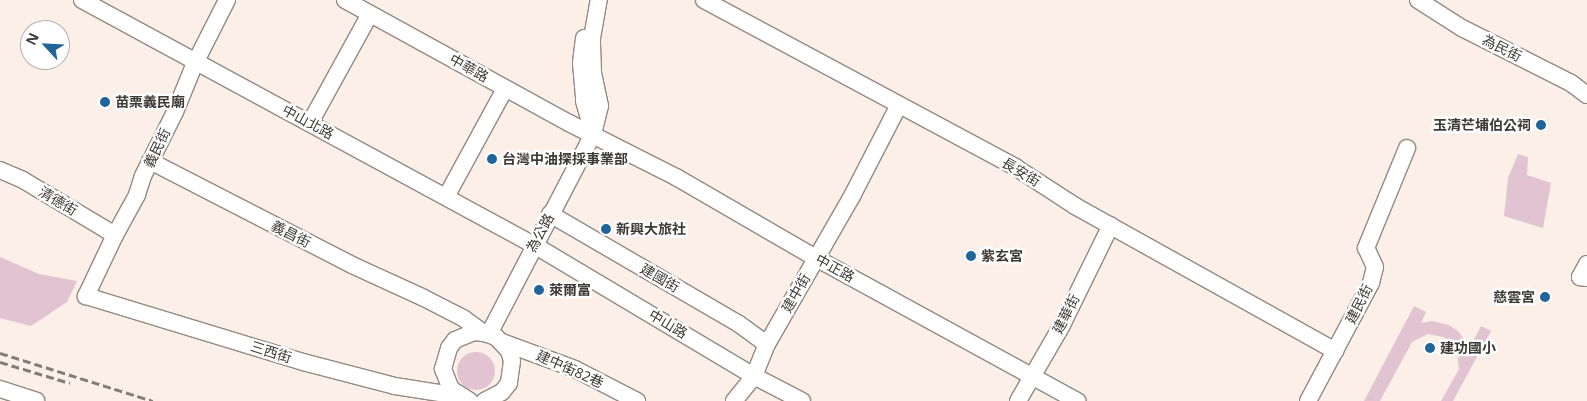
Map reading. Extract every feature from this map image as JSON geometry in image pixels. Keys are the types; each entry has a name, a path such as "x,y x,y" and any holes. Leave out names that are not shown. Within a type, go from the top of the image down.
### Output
{"street":[{"name":"中山北路","path":"82,0 195,63 310,123 534,245"},
{"name":"義民街","path":"86,296 115,235 137,195 150,161 175,112 195,63 227,0"},
{"name":"中華路","path":"345,0 593,134"},
{"path":"590,0 581,63 584,101 593,134"},
{"name":"為公路","path":"492,336 534,245 593,134 600,106 593,72 592,38 599,0"},
{"name":"長安街","path":"704,0 1015,167 1076,206 1335,351"},
{"name":"為民街","path":"1418,0 1462,28 1571,83 1587,95"},
{"path":"310,123 370,14"},
{"path":"446,197 505,88"},
{"name":"建中街","path":"734,401 754,376 767,344 899,104"},
{"name":"中正路","path":"593,134 676,178 816,258 1077,401"},
{"name":"建民街","path":"1308,401 1371,283 1375,267 1366,248 1407,148"},
{"name":"義昌街","path":"150,161 352,265 432,303"},
{"name":"清德街","path":"0,170 23,180 115,235"},
{"name":"建國街","path":"550,214 739,324 767,344"},
{"name":"建華街","path":"1018,401 1062,325 1111,225"},
{"name":"中山路","path":"534,245 754,376 802,401"},
{"name":"三西街","path":"86,296 303,362 395,386 464,399"},
{"path":"432,303 441,313 453,320 449,348 444,358 444,374 451,389 464,399"},
{"name":"建中街82巷","path":"432,303 463,318 492,336 575,368 637,401"},
{"path":"449,348 464,335 492,336 510,356 512,372 502,392 484,401"},
{"path":"0,389 36,401"}],"shaded area":[{"path":"1518,154 1528,157 1527,175 1551,183 1543,228 1504,216 1508,178"},
{"path":"0,257 39,274 77,281 67,302 31,326 0,318"},
{"path":"1414,306 1426,312 1421,323 1432,321 1449,325 1459,332 1469,349 1481,326 1491,331 1453,401 1441,401 1459,369 1457,353 1444,337 1428,334 1412,342 1380,401 1364,401"},
{"path":"476,352 490,357 495,371 490,385 476,390 462,385 457,371 462,357"}],"railway":[{"path":"0,353 153,401"},
{"path":"0,362 70,383"}],"place":[{"name":"苗栗義民廟","path":"105,102"},
{"name":"玉清芒埔伯公祠","path":"1541,125"},
{"name":"台灣中油探採事業部","path":"492,159"},
{"name":"新興大旅社","path":"606,229"},
{"name":"紫玄宮","path":"971,256"},
{"name":"萊爾富","path":"539,290"},
{"name":"慈雲宮","path":"1545,297"},
{"name":"建功國小","path":"1430,348"}]}
